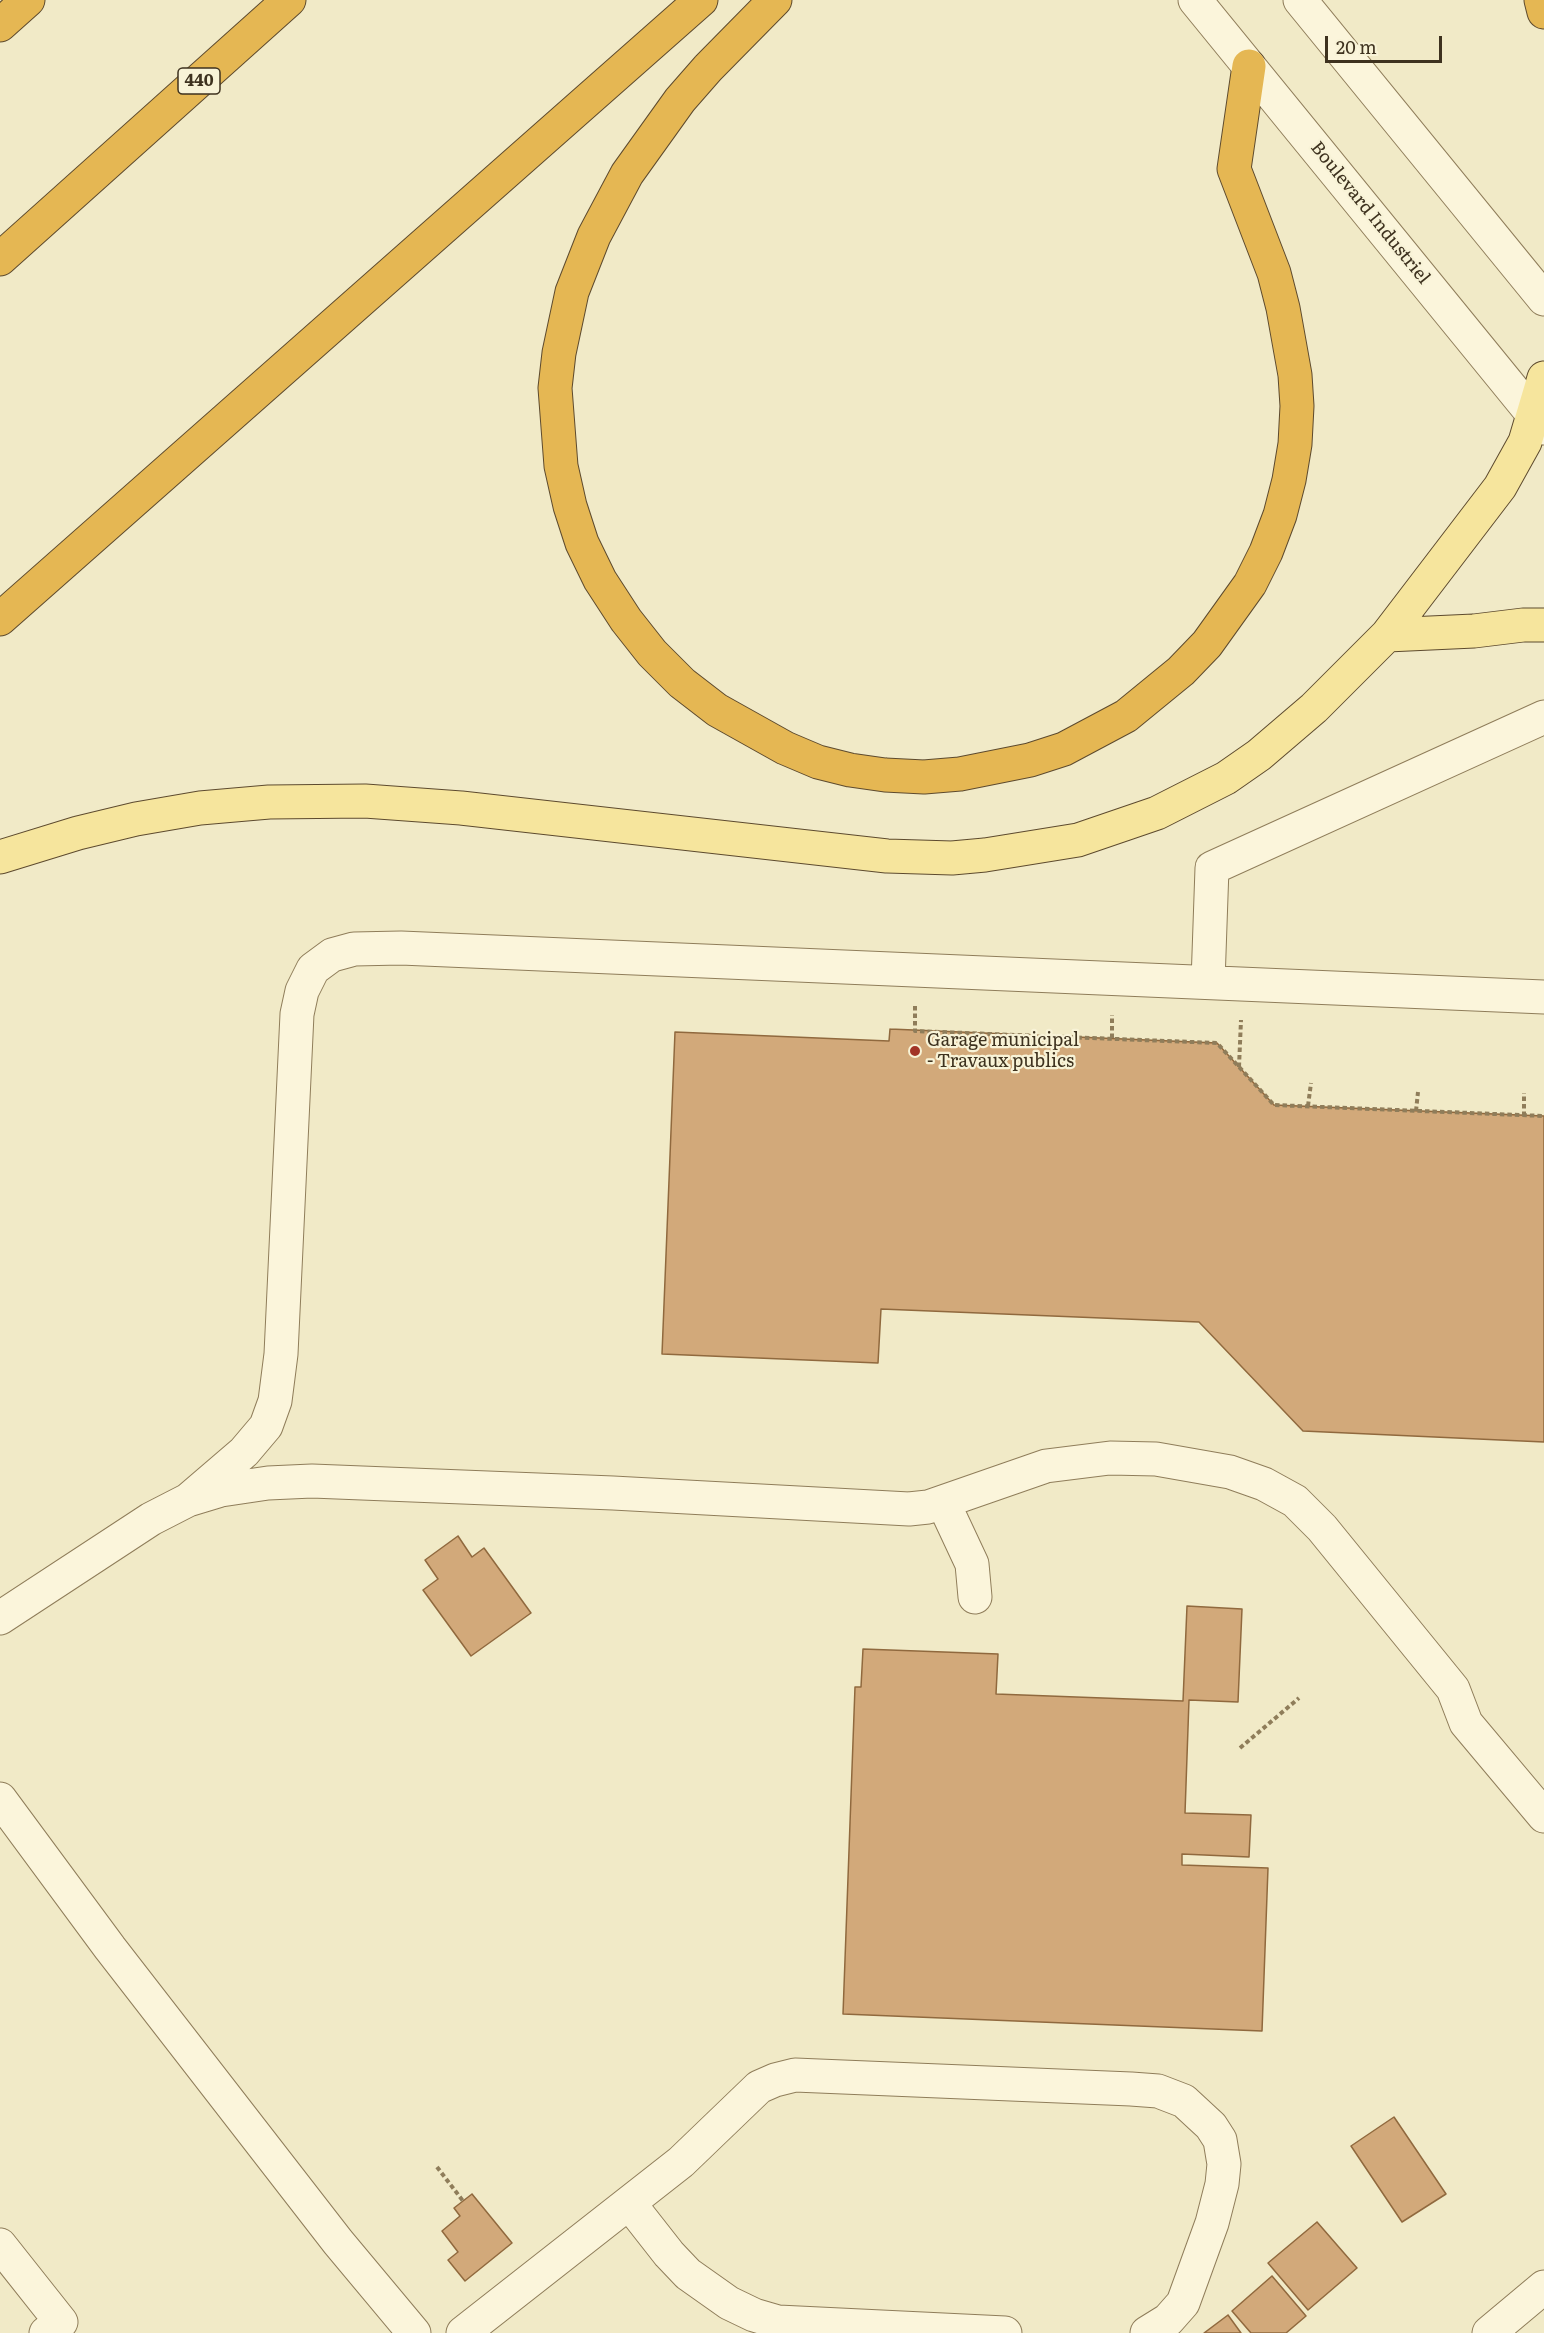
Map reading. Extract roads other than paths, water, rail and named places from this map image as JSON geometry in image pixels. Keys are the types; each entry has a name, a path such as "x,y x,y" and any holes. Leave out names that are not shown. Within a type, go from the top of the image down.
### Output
{"highway":[{"path":"0,25 28,0"},
{"name":"440","path":"0,259 289,0"},
{"path":"0,619 701,0"},
{"path":"775,0 708,68 673,108 627,174 594,236 572,292 559,353 555,388 561,466 570,506 582,543 600,580 651,653 675,676 717,710 785,748 818,762 885,775 924,777 993,769 1064,749 1107,727 1126,716 1181,672 1231,612 1261,563 1280,515 1289,480 1295,444 1297,406 1295,375 1274,273 1234,169 1249,66"},
{"path":"1541,0 1544,12"}],"main road":[{"path":"0,857 78,833 168,814 269,802 326,801 374,802 497,812 887,856 952,858 1022,850 1078,840 1157,813 1226,778 1302,720 1387,634 1500,487 1539,422 1544,378"},
{"path":"1387,634 1474,631 1544,625"}],"street":[{"name":"Boulevard Industriel","path":"1195,0 1539,422"},
{"path":"1300,0 1544,299"},
{"path":"1208,982 1212,868 1544,717"},
{"path":"188,1500 244,1452 266,1426 275,1401 281,1354 297,1014 302,991 313,969 332,955 354,949 401,948 1544,997"},
{"path":"266,1426 268,1451 290,1482"},
{"path":"0,1618 151,1519 188,1500 221,1490 268,1483 613,1493 909,1509 928,1507 1046,1466 1110,1458 1156,1459 1230,1472 1264,1484 1295,1501 1322,1528 1453,1689 1467,1723 1544,1816"},
{"path":"943,1502 972,1564 975,1597"},
{"path":"0,1799 117,1956 338,2242 414,2333"},
{"path":"463,2333 681,2162 759,2087 795,2075 1158,2091 1184,2101 1211,2126 1220,2140 1224,2164 1218,2202 1183,2303 1168,2320 1146,2333"},
{"path":"629,2203 669,2254 688,2274 729,2303 754,2315 778,2322 1005,2333"},
{"path":"0,2246 61,2322 46,2333"},
{"path":"1489,2333 1544,2287"}],"place":[{"name":"Garage municipal - Travaux publics","path":"915,1051"}]}
